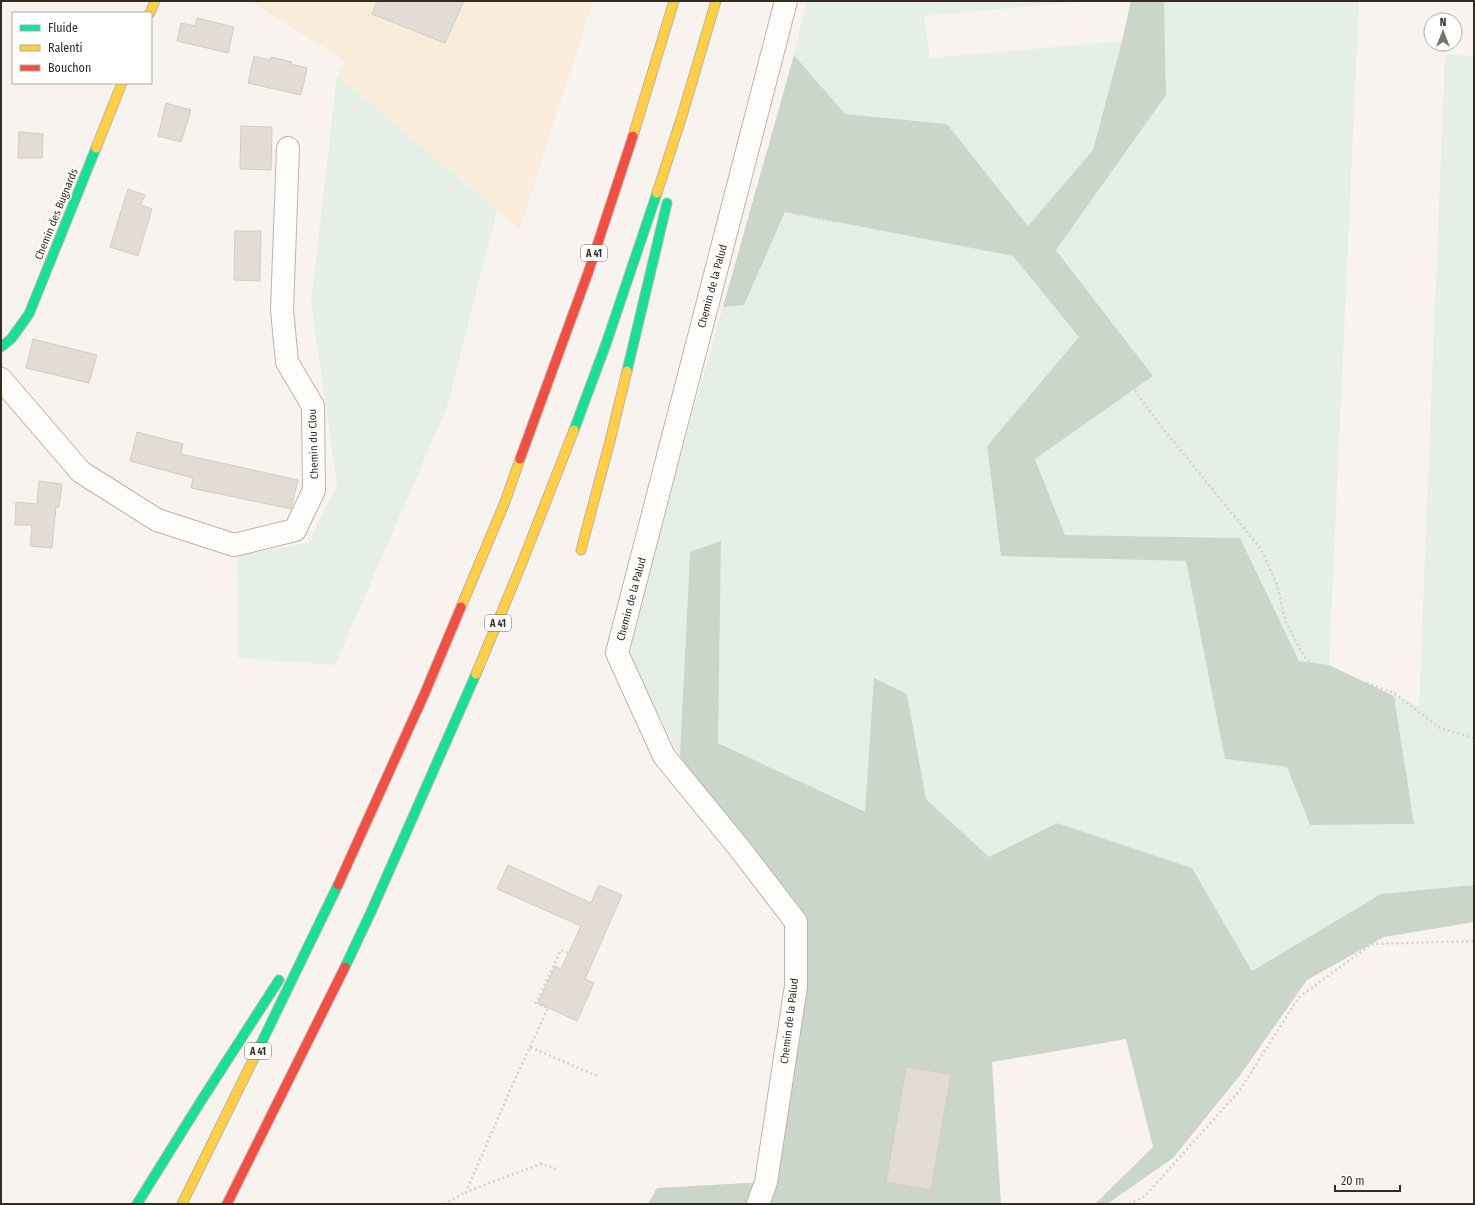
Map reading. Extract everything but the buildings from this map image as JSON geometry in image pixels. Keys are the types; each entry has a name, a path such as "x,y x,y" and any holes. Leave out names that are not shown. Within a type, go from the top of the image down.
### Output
{"main road":[{"path":"150,12 155,1"},
{"name":"A 41","path":"182,1204 333,897 424,695 505,502 588,273 627,154 674,1"},
{"name":"A 41","path":"227,1204 376,902 463,708 526,556 573,434 621,300 664,173 716,1"},
{"path":"678,157 711,19"},
{"name":"Chemin des Bugnards","path":"1,347 11,339 29,314 122,84"},
{"path":"581,550 610,441 669,196"},
{"path":"137,1204 201,1101 333,897"}],"street":[{"name":"Chemin de la Palud","path":"758,1204 766,1182 796,986 796,922 740,849 664,756 617,653 786,1"},
{"name":"Chemin du Clou","path":"1,378 81,472 157,520 234,545 294,530 314,490 313,406 287,362 282,310 288,148"}],"path":[{"path":"734,201 833,221 922,221 984,224 1022,232 1044,256 1089,327 1157,421 1261,549 1276,585 1286,623 1304,656 1324,675 1366,683 1394,693 1440,728 1474,738"},
{"path":"1129,1204 1145,1196 1240,1090 1300,996 1372,944 1474,941"},
{"path":"466,1192 548,1008 536,1003 561,950 569,953"},
{"path":"530,1047 599,1077"},
{"path":"444,1204 466,1192 541,1164 556,1169"}],"shaded area":[{"path":"250,1 593,1 520,229 337,76 345,61"},
{"path":"807,1 1088,1 924,16 930,58 1122,41 1093,150 1028,226 947,124 845,114 794,55"},
{"path":"1164,1 1359,1 1329,665 1299,661 1240,538 1065,535 1035,458 1153,376 1056,249 1166,95"},
{"path":"1445,54 1474,56 1474,885 1381,894 1252,971 1192,868 1057,823 989,857 926,799 907,694 875,678 865,813 718,743 721,541 690,552 680,756 630,660 637,608 723,307 744,305 785,212 1013,256 1079,337 987,446 1001,555 1186,561 1225,759 1287,767 1310,825 1413,824 1394,696 1419,706"},
{"path":"337,76 497,210 447,407 335,665 238,658 237,555 308,543 337,485 311,303"}],"green space":[{"path":"1131,1 1164,1 1166,95 1056,250 1153,376 1035,459 1065,535 1240,538 1299,661 1329,665 1394,696 1414,824 1310,825 1287,767 1225,759 1186,561 1001,556 987,446 1079,337 1013,256 785,212 744,305 723,307 794,55 845,114 947,124 1028,226 1093,150"},
{"path":"721,541 718,743 865,812 874,678 907,694 926,799 989,857 1057,823 1192,868 1252,971 1381,894 1474,885 1474,922 1384,937 1307,980 1241,1074 1173,1158 1107,1204 1095,1204 1153,1147 1126,1039 992,1062 1001,1204 648,1204 657,1188 766,1182 796,922 680,756 690,552"}],"traffic: fast":[{"path":"1,347 11,339 29,314 96,148"},
{"path":"574,430 606,344 657,193"},
{"path":"627,371 667,203"},
{"path":"345,967 371,912 476,674"},
{"path":"254,1058 338,885"},
{"path":"137,1204 279,980"}],"traffic: slow":[{"path":"150,12 155,1"},
{"path":"633,136 674,1"},
{"path":"657,193 682,116 716,1"},
{"path":"96,148 122,84"},
{"path":"581,550 627,371"},
{"path":"476,674 520,568 574,430"},
{"path":"461,607 505,502 520,459"},
{"path":"182,1204 254,1058"}],"traffic: jam":[{"path":"520,459 588,273 633,136"},
{"path":"338,885 424,695 461,607"},
{"path":"227,1204 345,967"}]}
